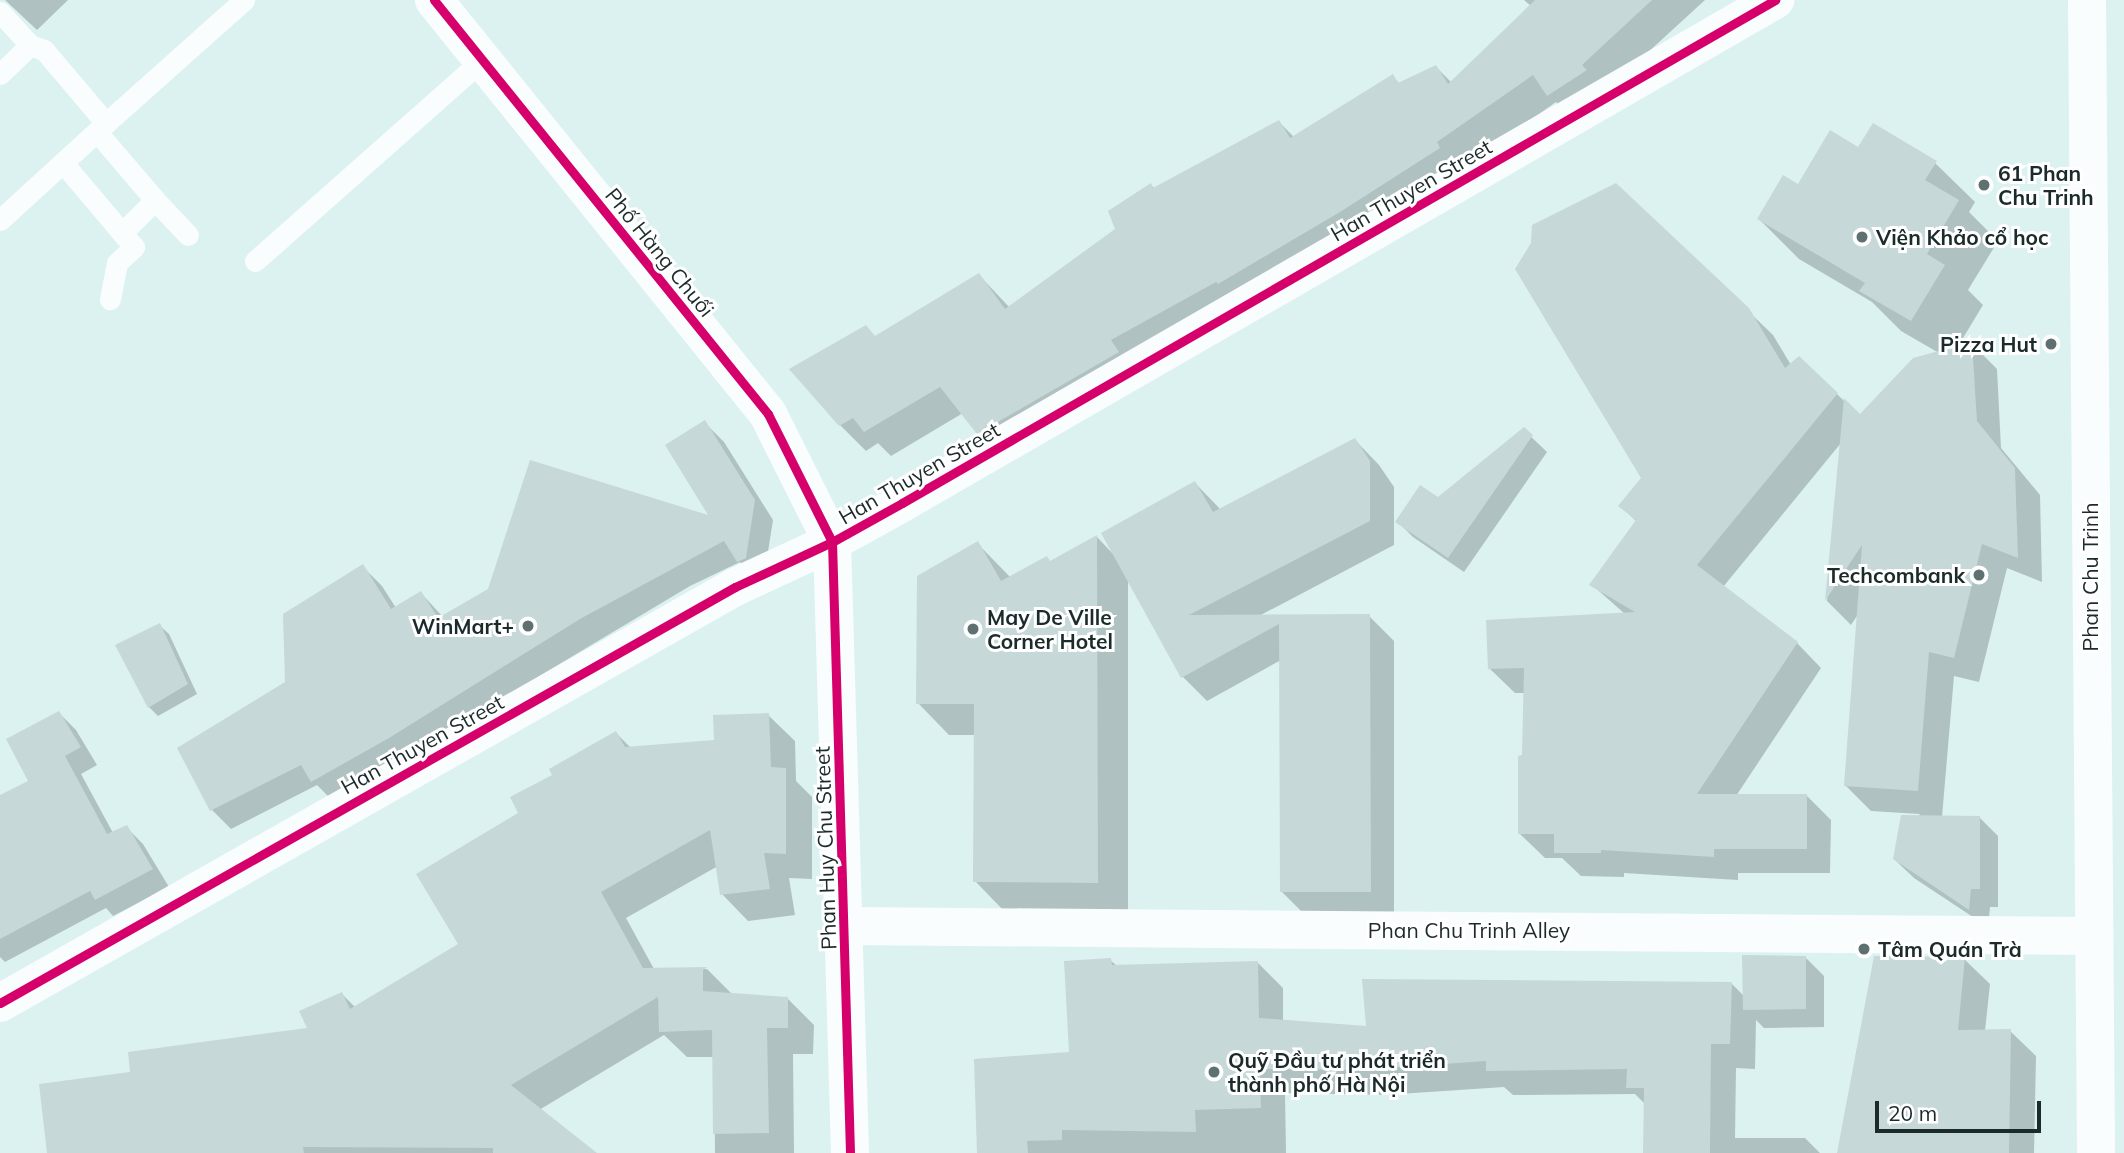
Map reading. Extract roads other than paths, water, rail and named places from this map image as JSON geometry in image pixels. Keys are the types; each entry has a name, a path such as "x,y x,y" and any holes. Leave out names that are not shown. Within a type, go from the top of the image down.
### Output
{"street":[{"name":"Phố Hàng Chuối","path":"434,0 768,414 832,542"},
{"name":"Han Thuyen Street","path":"0,1003 735,587 832,542 1775,0"},
{"name":"Phan Chu Trinh","path":"2087,0 2092,936 2096,1153"},
{"name":"Phan Huy Chu Street","path":"832,542 850,1153"},
{"name":"Phan Chu Trinh Alley","path":"845,926 2092,936"}],"lane":[{"path":"0,220 244,0"},
{"path":"0,12 30,46 44,50 155,200 188,235"},
{"path":"0,74 30,46"},
{"path":"255,261 482,60"},
{"path":"63,163 134,247 117,263 110,299"},
{"path":"129,226 155,200"}],"place":[{"name":"61 Phan Chu Trinh","path":"1984,185"},
{"name":"Viện Khảo cổ học","path":"1862,237"},
{"name":"Pizza Hut","path":"2051,344"},
{"name":"Techcombank","path":"1979,575"},
{"name":"WinMart+","path":"528,626"},
{"name":"May De Ville Corner Hotel","path":"973,629"},
{"name":"Tâm Quán Trà","path":"1864,949"},
{"name":"Quỹ Đầu tư phát triển thành phố Hà Nội","path":"1214,1072"}]}
